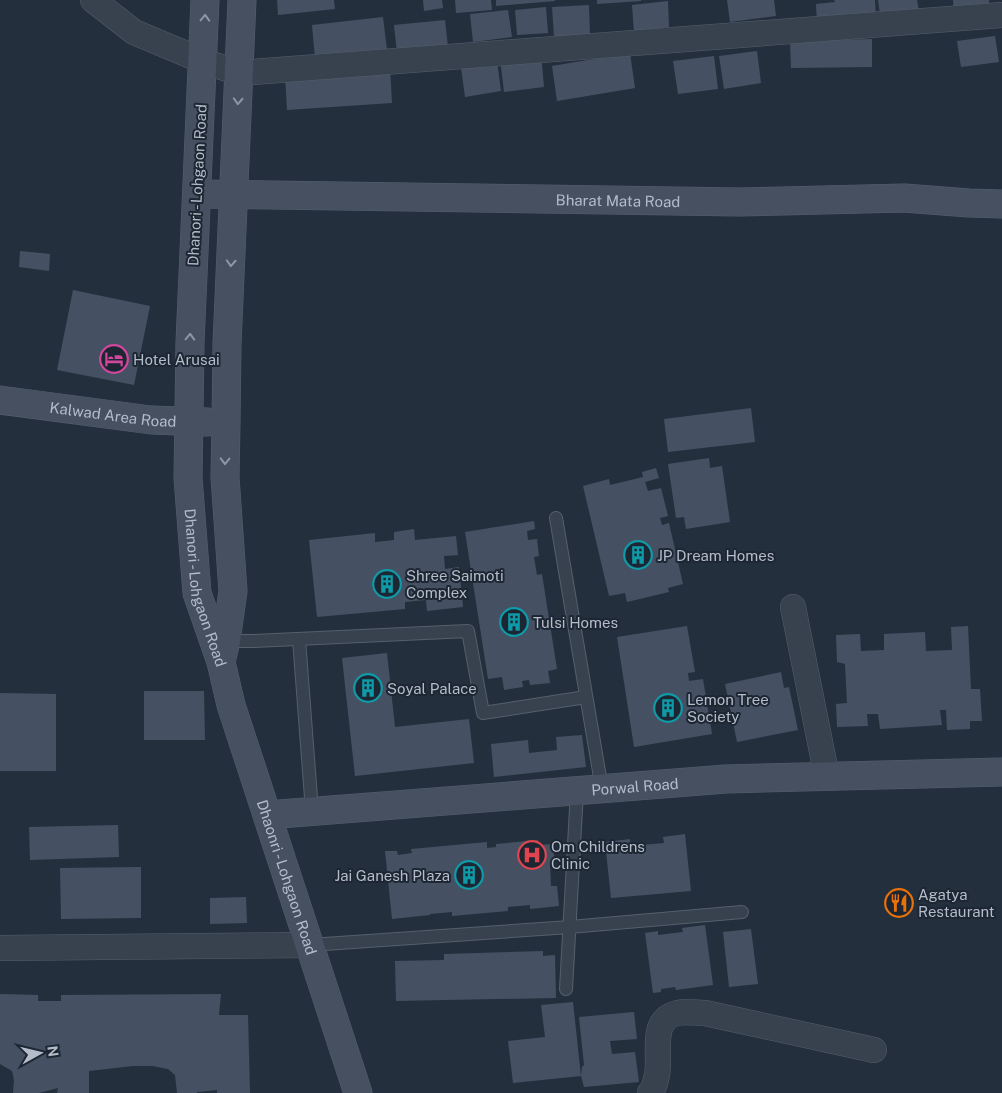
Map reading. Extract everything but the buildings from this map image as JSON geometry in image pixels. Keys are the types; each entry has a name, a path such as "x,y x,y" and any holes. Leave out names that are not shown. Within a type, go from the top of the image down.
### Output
{"main road":[{"name":"Dhanori - Lohgaon Road","path":"206,0 190,343 188,478 197,593 224,651"},
{"name":"Dhanori - Lohgaon Road","path":"224,651 233,590 225,477 227,344 242,0"},
{"name":"Bharat Mata Road","path":"197,194 739,202 904,198 1002,204"},
{"name":"Kalwad Area Road","path":"0,399 150,420 226,423"},
{"name":"Dhaonri - Lohgaon Road","path":"224,651 231,705 358,1093"},
{"name":"Porwal Road","path":"267,815 726,779 1002,772"}],"street":[{"path":"93,0 134,32 203,61 239,73 1002,16"},
{"path":"793,607 827,777"},
{"path":"0,948 310,946"},
{"path":"650,1093 654,1089 657,1071 659,1029 665,1018 678,1013 705,1013 874,1050"}],"lane":[{"path":"556,518 586,697 590,790 570,927 566,989"},
{"path":"224,651 254,641 468,631 483,712 586,697"},
{"path":"299,639 312,811"},
{"path":"310,946 742,912"}],"place":[{"name":"Hotel Arusai","path":"114,359"},
{"name":"JP Dream Homes","path":"638,555"},
{"name":"Shree Saimoti Complex","path":"387,584"},
{"name":"Tulsi Homes","path":"514,622"},
{"name":"Soyal Palace","path":"368,688"},
{"name":"Lemon Tree Society","path":"668,708"},
{"name":"Om Childrens Clinic","path":"532,855"},
{"name":"Jai Ganesh Plaza","path":"469,875"},
{"name":"Agatya Restaurant","path":"899,903"}]}
